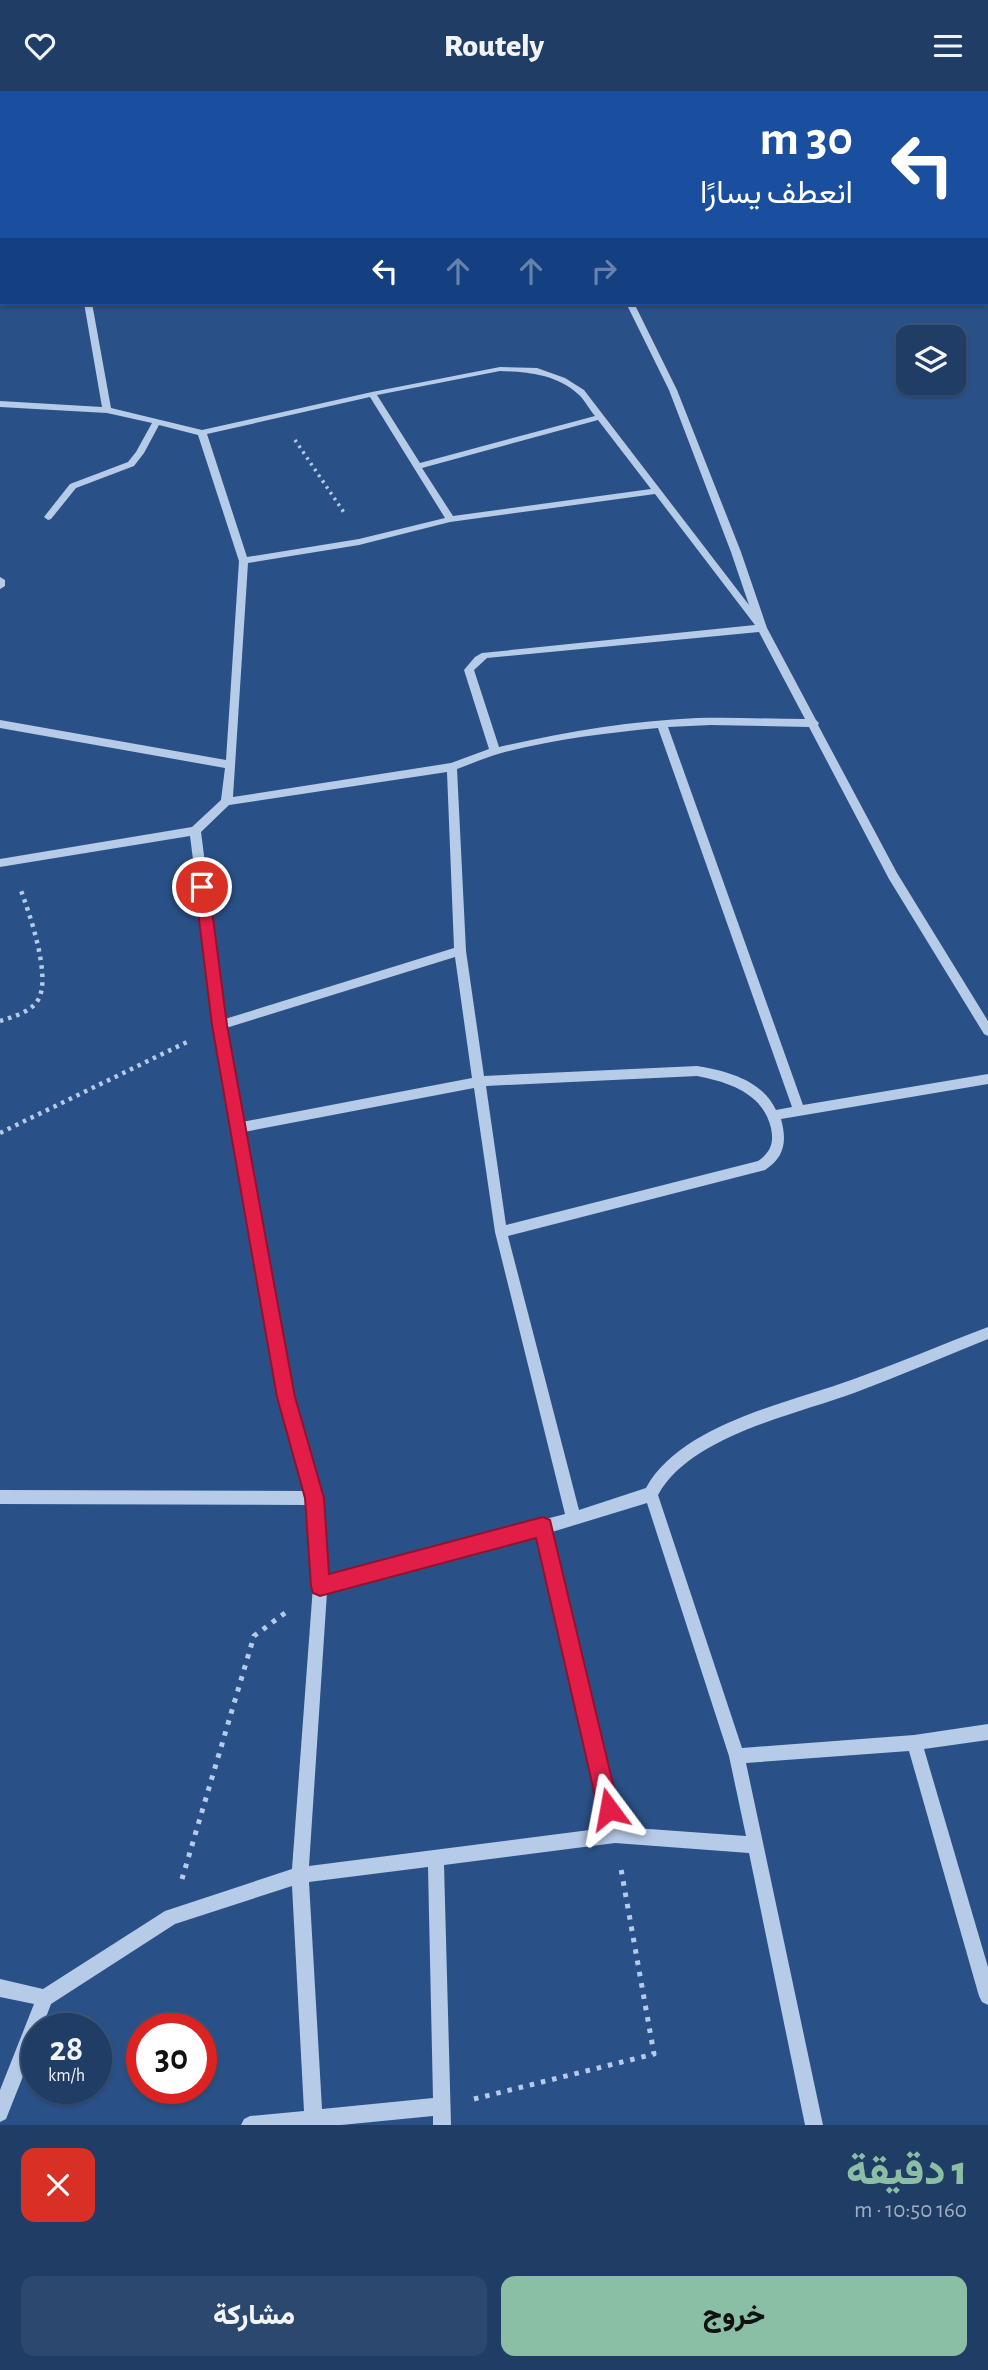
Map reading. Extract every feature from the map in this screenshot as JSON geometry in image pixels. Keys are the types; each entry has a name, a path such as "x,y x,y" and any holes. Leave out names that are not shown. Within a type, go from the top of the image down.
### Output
{"street":[{"path":"88,305 107,410"},
{"path":"631,305 673,390 736,552 762,628"},
{"path":"0,404 107,410 202,433 372,394 500,369 534,370 562,380 581,392 762,628 893,876 988,1031"},
{"path":"372,394 450,519"},
{"path":"416,467 599,417"},
{"path":"48,517 73,486 131,464 157,422"},
{"path":"202,433 244,561 231,765 226,802"},
{"path":"244,561 359,542 450,519 656,491"},
{"path":"0,580 0,586"},
{"path":"495,751 469,674 471,667 485,655 762,628"},
{"path":"5,862 195,831 226,802 452,767 495,751 586,732 697,722 814,723"},
{"path":"0,724 231,765"},
{"path":"662,725 799,1110"},
{"path":"452,767 460,951 501,1232 574,1519"},
{"path":"195,831 220,1025 237,1128 286,1397 314,1498 320,1586 300,1875 314,2122"},
{"path":"220,1025 460,951"},
{"path":"237,1128 481,1081 696,1071 717,1074 749,1087 763,1098 776,1115 779,1140 777,1152 761,1166 501,1232"},
{"path":"776,1115 988,1079"},
{"path":"320,1586 574,1519 651,1494 658,1481 680,1458 720,1433 988,1333"},
{"path":"651,1494 737,1756 814,2125"},
{"path":"0,1497 314,1498"},
{"path":"543,1527 615,1835"},
{"path":"737,1756 914,1743 988,1732"},
{"path":"914,1743 988,1996"},
{"path":"0,2113 45,1998 171,1917 300,1875 615,1835 754,1845"},
{"path":"436,1858 442,2125"},
{"path":"0,1988 45,1998"},
{"path":"250,2125 314,2122 443,2106"}],"path":[{"path":"280,416 337,500 359,542"},
{"path":"0,1021 35,1004 42,992 34,925 5,862"},
{"path":"0,1133 220,1025"},
{"path":"171,1917 254,1636 320,1586"},
{"path":"443,2106 654,2054 615,1835"}],"route":[{"path":"202,887 220,1025 286,1397 314,1498 320,1586 543,1527 609,1809"}]}
